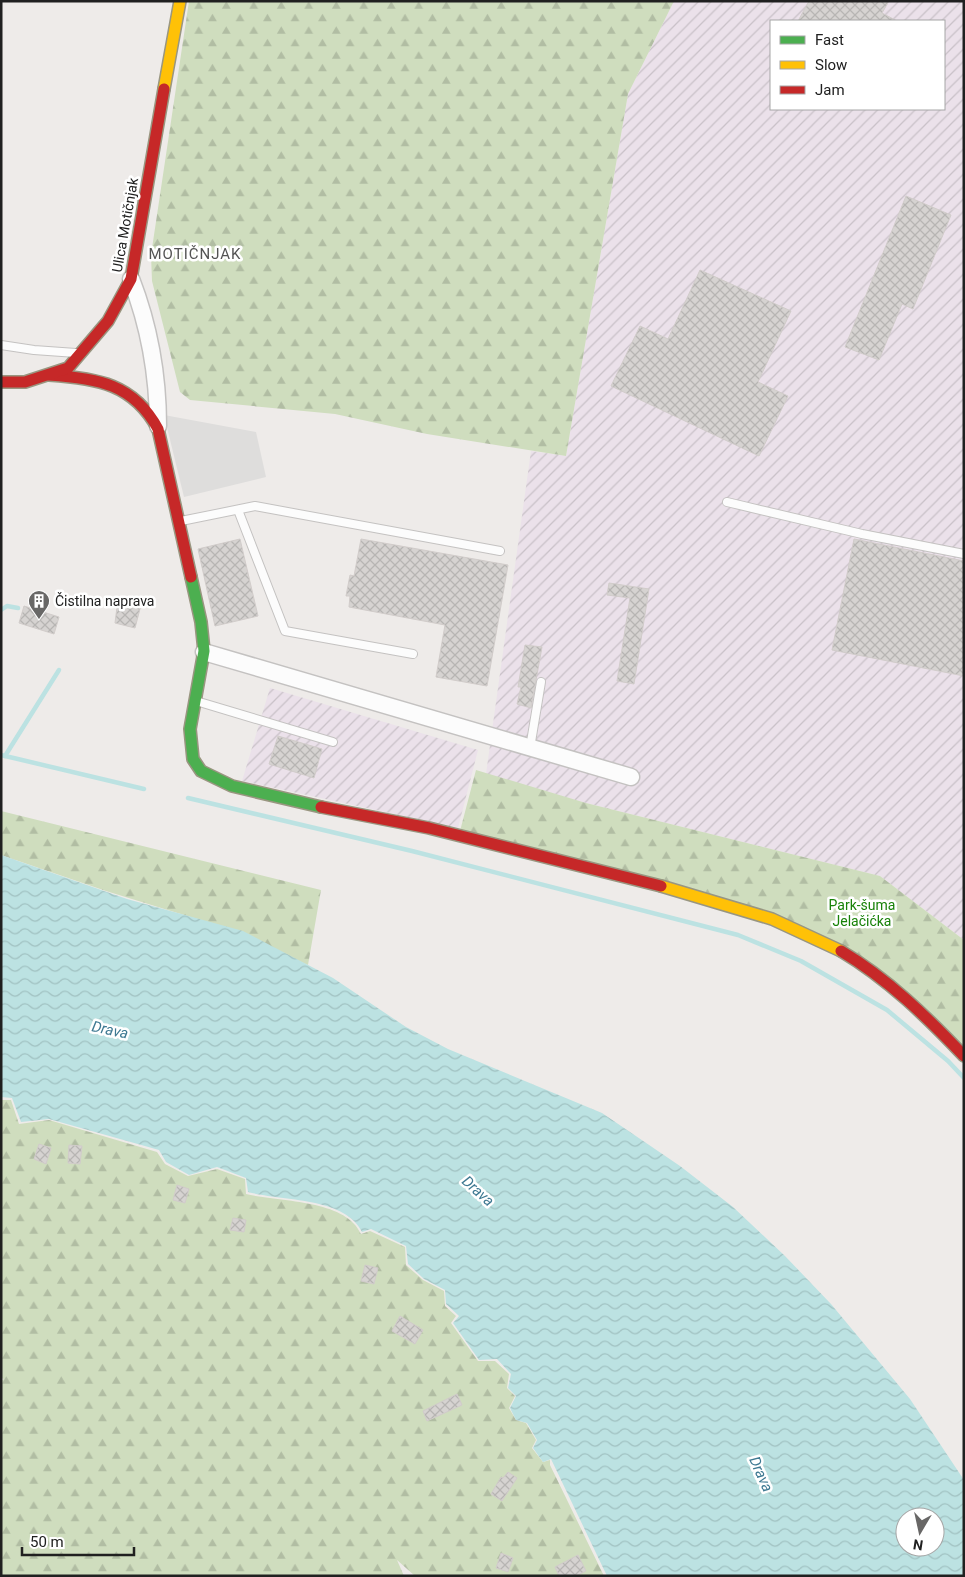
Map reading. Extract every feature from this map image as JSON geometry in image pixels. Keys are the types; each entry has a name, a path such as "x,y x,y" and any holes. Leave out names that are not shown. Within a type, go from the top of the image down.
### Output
{"street":[{"name":"Ulica Motičnjak","path":"1,382 25,382 68,368 83,353 108,321 131,279 180,1"},
{"path":"131,279 144,311 158,384 158,429 194,585 204,652 194,700 190,736 194,756 202,772 215,779 249,791 384,818 688,893 784,924 832,947 896,990 964,1056"},
{"path":"49,375 86,377 129,393 146,409 158,429"},
{"path":"204,652 631,777"}],"lane":[{"path":"1,345 34,350 83,353"},
{"path":"727,502 862,534 964,554"},
{"path":"179,521 255,506 500,551"},
{"path":"238,510 285,631 413,654"},
{"path":"530,748 542,682"},
{"path":"194,700 333,742"}],"shaded area":[{"path":"674,1 964,1 964,940 880,876 586,803 486,774 531,451 566,456 628,94"},
{"path":"164,415 256,432 266,477 184,497"},
{"path":"270,688 478,750 458,828 242,781"}],"green space":[{"path":"189,1 674,1 628,94 566,456 427,434 335,414 190,400 180,392 152,281 151,255"},
{"name":"Park-šuma Jelačićka","path":"476,770 586,803 880,876 964,940 964,1048 830,941 460,831"},
{"path":"1,811 321,890 308,965 210,923 106,891 1,855"},
{"path":"1,1100 11,1100 19,1124 49,1120 157,1152 165,1164 188,1176 217,1169 245,1179 246,1194 327,1208 341,1214 353,1223 361,1234 370,1231 405,1247 406,1265 423,1280 444,1291 445,1306 456,1316 451,1323 478,1361 495,1361 509,1374 507,1388 515,1396 509,1408 516,1420 526,1423 536,1440 532,1448 543,1462 550,1460 550,1465 604,1576 415,1576 397,1560 404,1576 1,1576 1,1381 4,1379 1,1378"}],"water":[{"name":"Drava","path":"1,855 127,899 243,931 333,978 406,1027 448,1049 602,1113 680,1166 733,1207 785,1256 831,1304 910,1399 964,1480 964,1576 607,1576 551,1459 543,1462 533,1448 537,1440 527,1423 516,1420 510,1408 516,1396 508,1388 511,1374 497,1359 479,1360 453,1323 459,1316 446,1304 445,1290 424,1279 408,1264 406,1246 371,1229 362,1232 354,1221 342,1212 328,1206 248,1192 246,1178 217,1167 189,1175 166,1162 159,1150 49,1119 21,1122 12,1098 1,1097"}],"building":[{"path":"809,1 889,1 882,13 895,20 799,20"},
{"path":"906,196 951,215 913,309 902,304 879,360 845,347"},
{"path":"700,270 791,311 758,382 788,396 759,456 611,386 640,326 668,339"},
{"path":"240,539 258,616 215,626 198,549"},
{"path":"361,539 508,565 487,686 436,677 445,625 349,607 350,596 346,596 350,575 354,576"},
{"path":"854,539 964,561 964,676 832,650"},
{"path":"609,583 649,589 634,684 617,681 630,598 607,595"},
{"path":"118,599 141,605 135,628 115,623"},
{"name":"Čistilna naprava","path":"24,606 59,617 54,634 19,623"},
{"path":"525,645 542,647 531,708 517,704 521,687 518,687"},
{"path":"278,736 322,749 314,778 269,764"},
{"path":"39,1144 51,1148 46,1164 34,1159"},
{"path":"69,1145 82,1146 80,1164 68,1163"},
{"path":"177,1185 189,1189 185,1203 173,1200"},
{"path":"233,1218 246,1220 244,1232 230,1230"},
{"path":"365,1265 378,1268 374,1284 361,1281"},
{"path":"400,1316 423,1330 415,1344 392,1331"},
{"path":"457,1394 462,1405 427,1421 423,1411"},
{"path":"508,1472 517,1478 502,1501 491,1494 501,1477 503,1478"},
{"path":"501,1553 513,1558 508,1572 496,1568"},
{"path":"578,1555 586,1571 576,1576 559,1576 555,1567"}],"waterway":[{"path":"1,610 7,606 18,608"},
{"path":"5,756 59,670"},
{"path":"1,755 144,789"},
{"path":"188,798 412,851 738,935 801,961 887,1010 948,1061 964,1078"}],"traffic: fast":[{"path":"191,577 201,622 204,651 190,729 193,759 201,771 232,786 321,807"}],"traffic: slow":[{"path":"164,89 180,1"},
{"path":"661,886 772,919 841,951"}],"traffic: jam":[{"path":"1,382 25,382 68,368 108,321 131,279 164,89"},
{"path":"49,375 83,378 112,386 138,402 148,414 158,429 191,577"},
{"path":"321,807 429,828 661,886"},
{"path":"841,951 891,986 936,1027 964,1056"}],"place":[{"name":"Čistilna naprava","path":"39,620"}],"district":[{"name":"MOTIČNJAK","path":"195,254"}]}
